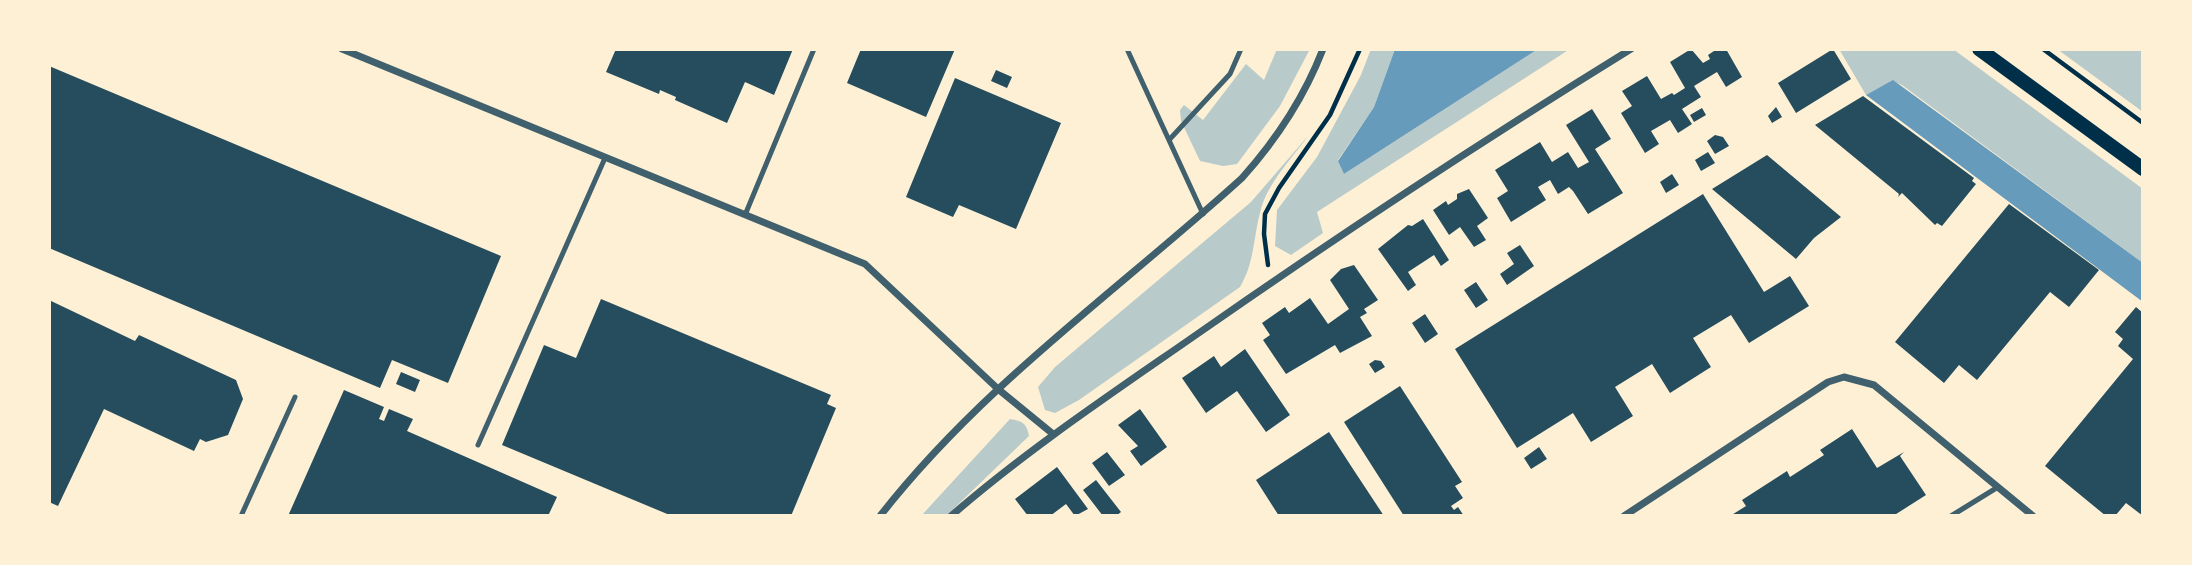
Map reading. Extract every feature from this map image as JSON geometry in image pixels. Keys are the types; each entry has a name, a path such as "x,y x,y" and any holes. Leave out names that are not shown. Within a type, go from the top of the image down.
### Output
{"main road":[{"path":"1979,49 2143,169"}],"street":[{"path":"342,49 865,264 998,389 1053,434"},
{"path":"880,516 943,444 998,389 1069,324 1203,214 1266,151 1294,110 1323,49"},
{"path":"951,516 1053,434 1271,283 1524,115 1631,49"},
{"path":"1624,516 1828,382 1844,377 1874,384 1998,487 2027,515"}],"lane":[{"path":"745,215 814,49"},
{"path":"1127,49 1203,214"},
{"path":"1169,140 1230,74 1241,49"},
{"path":"478,445 605,159"},
{"path":"241,516 295,397"},
{"path":"1951,516 1998,487"}],"path":[{"path":"1271,283 1264,234 1265,214 1279,188 1330,115 1360,49"},
{"path":"2043,49 2143,122"}],"shaded area":[{"path":"1277,49 1310,49 1280,106 1237,164 1223,166 1200,161 1181,121 1180,110 1184,105 1203,120 1246,64 1264,80"},
{"path":"1371,49 1395,49 1374,107 1338,160 1344,174 1538,49 1570,49 1317,212 1323,233 1291,255 1275,246 1277,210 1317,157 1361,75"},
{"path":"1839,49 1953,49 2143,189 2143,263 1902,85 1893,81 1866,95"},
{"path":"2057,49 2143,49 2143,112"},
{"path":"1308,136 1264,199 1251,259 1240,287 1079,400 1055,413 1045,410 1038,387 1055,367 1251,202"},
{"path":"1010,419 1023,423 1029,436 946,516 921,516"}],"water":[{"path":"1395,49 1538,49 1344,174 1338,161 1374,107"},
{"path":"1893,80 2143,263 2143,302 1866,95"}],"building":[{"path":"616,49 793,49 774,95 745,82 727,123 675,100 676,97 660,90 659,94 606,72"},
{"path":"861,49 955,49 926,117 847,83"},
{"path":"1691,49 1703,63 1710,59 1708,55 1717,49 1726,49 1742,77 1726,87 1717,72 1694,86 1701,97 1682,109 1692,124 1678,133 1670,120 1651,131 1659,144 1645,153 1621,113 1632,106 1622,91 1647,76 1661,99 1672,93 1674,95 1685,88 1670,62"},
{"path":"1833,49 1851,79 1796,113 1778,83"},
{"path":"49,66 501,256 448,383 392,360 380,388 49,248"},
{"path":"996,70 1012,77 1007,88 991,81"},
{"path":"955,78 1061,123 1016,229 959,205 953,217 906,197"},
{"path":"1863,96 1974,178 1972,181 1976,184 1942,226 1937,223 1935,225 1902,193 1898,197 1899,194 1815,125"},
{"path":"1776,107 1782,117 1772,123 1768,116"},
{"path":"1702,108 1706,115 1694,122 1690,115"},
{"path":"1592,109 1611,139 1595,149 1623,193 1588,214 1569,187 1558,194 1550,180 1538,187 1546,200 1511,222 1497,198 1508,191 1495,170 1540,142 1552,162 1568,152 1578,168 1589,162 1566,125"},
{"path":"1715,135 1723,137 1729,146 1715,154 1707,141"},
{"path":"1708,152 1715,163 1701,171 1695,160"},
{"path":"1767,155 1841,217 1814,238 1796,259 1712,189"},
{"path":"1672,174 1679,185 1666,193 1660,182"},
{"path":"1469,189 1488,218 1477,226 1486,240 1474,247 1460,227 1449,235 1433,210 1446,201 1448,205 1457,199 1457,194"},
{"path":"1703,194 1764,292 1790,276 1809,306 1749,343 1731,315 1693,338 1711,367 1670,393 1652,364 1615,387 1633,416 1591,442 1573,413 1517,448 1455,349"},
{"path":"2009,204 2099,270 2069,307 2050,292 1977,380 1959,365 1944,383 1895,342"},
{"path":"1423,219 1449,260 1441,266 1434,255 1408,272 1416,285 1408,291 1378,249 1408,225 1412,226"},
{"path":"1520,245 1534,266 1507,285 1500,274 1514,264 1507,253"},
{"path":"1354,265 1378,300 1364,309 1367,313 1360,317 1372,336 1340,353 1335,345 1286,374 1263,340 1270,335 1262,323 1285,307 1289,313 1310,298 1328,324 1349,309 1330,280 1341,269"},
{"path":"1476,282 1488,300 1476,308 1464,290"},
{"path":"601,299 831,395 827,404 836,408 791,516 672,516 502,445 544,345 576,358"},
{"path":"49,300 135,341 139,335 236,380 243,399 228,435 206,442 200,439 194,451 104,409 58,506 49,502"},
{"path":"2136,307 2143,313 2143,516 2126,503 2115,516 2106,516 2045,466 2133,359 2118,346 2123,339 2115,332"},
{"path":"1425,314 1438,334 1425,343 1412,323"},
{"path":"1245,349 1290,415 1266,432 1237,391 1206,413 1182,378 1214,356 1221,367"},
{"path":"1375,360 1381,361 1385,367 1375,373 1369,364"},
{"path":"401,372 420,380 415,392 396,384"},
{"path":"1400,386 1462,482 1455,486 1463,498 1451,506 1454,510 1458,507 1464,516 1404,516 1344,422"},
{"path":"344,390 384,407 379,419 384,421 389,409 413,419 407,431 557,497 548,516 288,516"},
{"path":"1140,409 1167,447 1141,466 1130,451 1138,446 1118,425"},
{"path":"1852,429 1877,468 1904,452 1900,456 1926,495 1893,516 1730,516 1746,506 1742,500 1787,471 1790,477 1824,455 1820,450"},
{"path":"1329,432 1384,516 1279,516 1256,480"},
{"path":"1539,447 1547,459 1531,469 1524,458"},
{"path":"1107,452 1125,475 1109,486 1092,463"},
{"path":"1057,467 1088,509 1075,516 1066,504 1050,516 1028,516 1015,499"},
{"path":"1096,480 1121,512 1116,516 1103,516 1083,490"}]}
